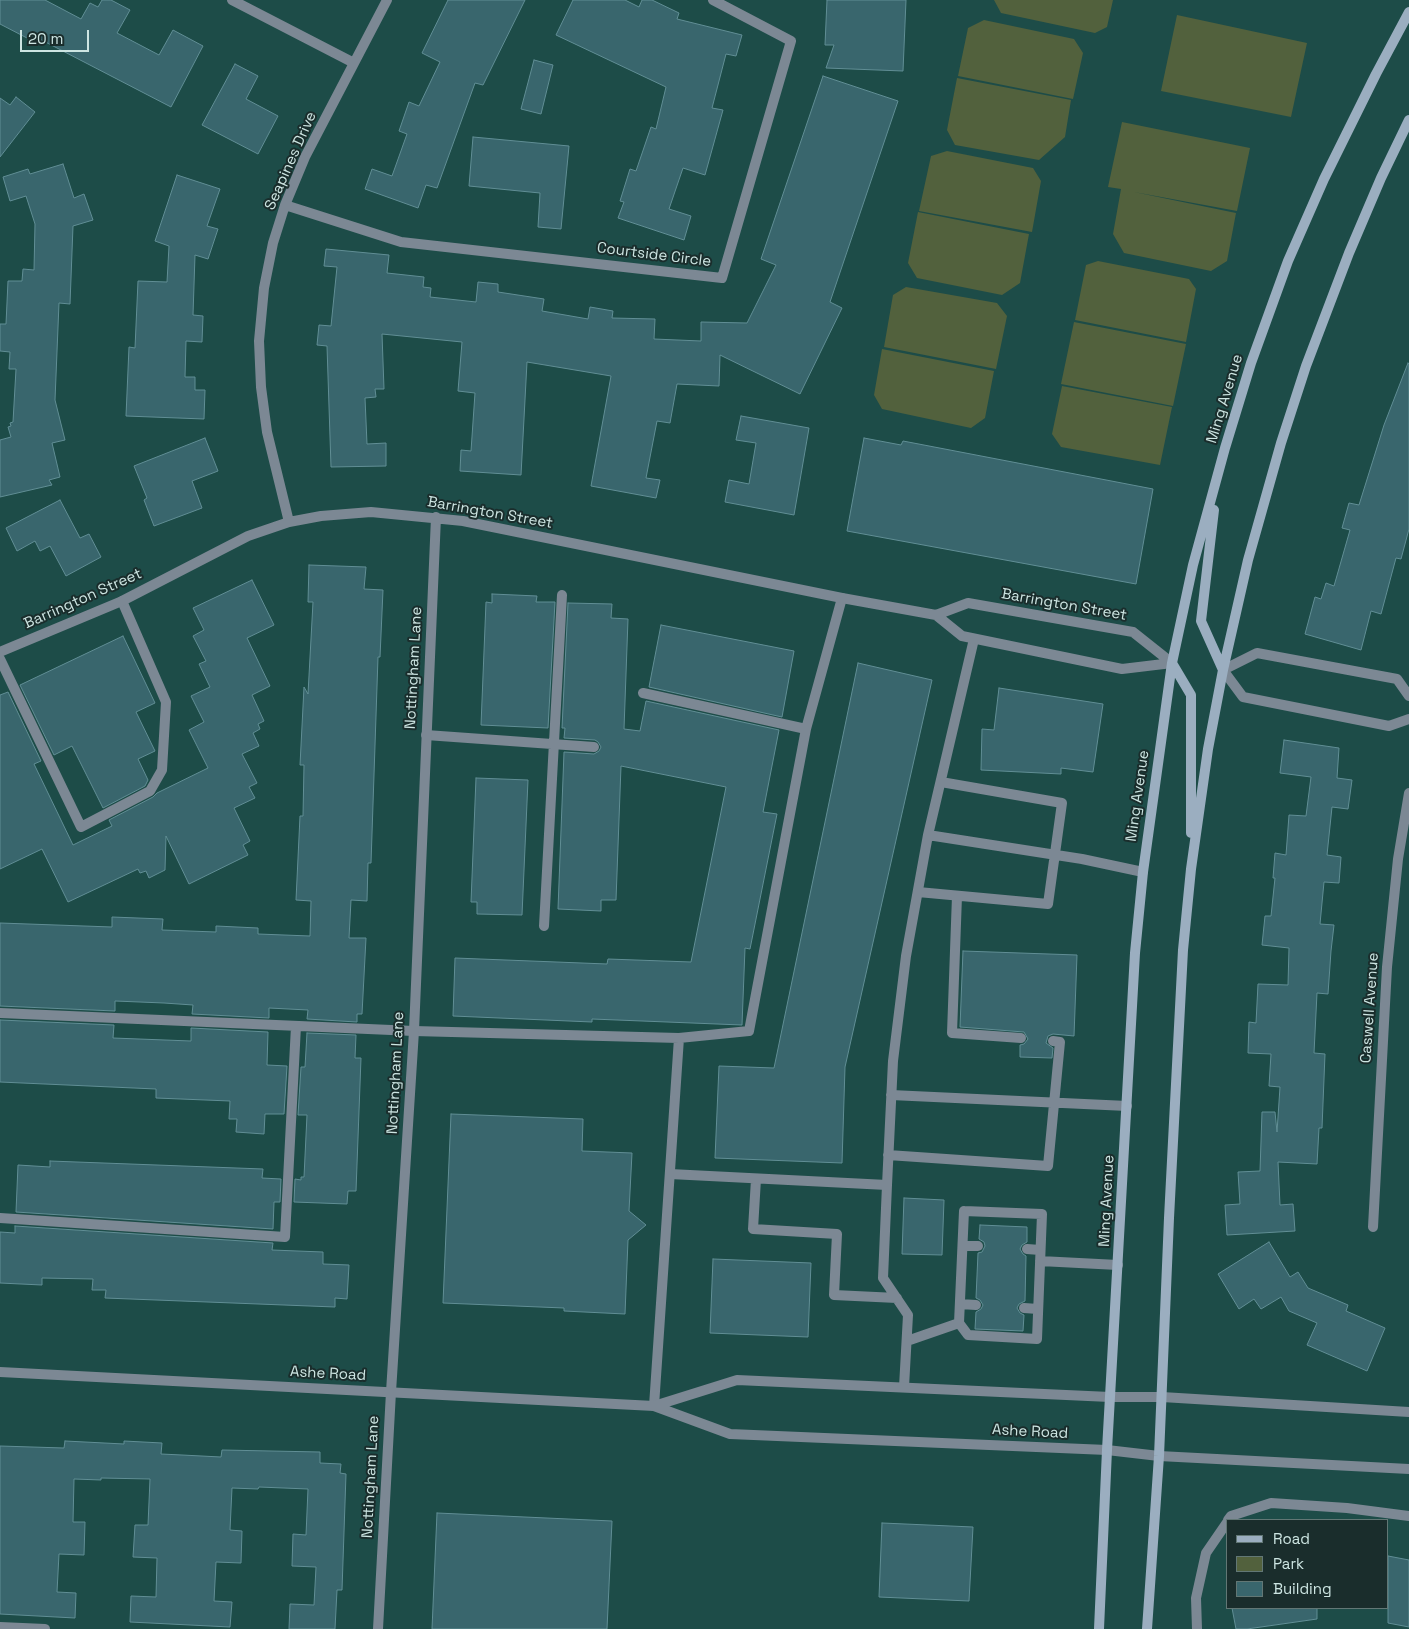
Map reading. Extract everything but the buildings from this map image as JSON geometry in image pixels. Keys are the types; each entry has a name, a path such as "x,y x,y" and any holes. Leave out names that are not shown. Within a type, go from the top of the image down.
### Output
{"main road":[{"name":"Ming Avenue","path":"1098,1629 1135,952 1143,872 1172,663 1193,565 1225,448 1251,363 1288,261 1328,171 1409,12"},
{"path":"1147,1629 1159,1456 1182,970 1191,870 1208,749 1223,670 1248,560 1281,443 1306,366 1353,244 1381,178 1409,120"},
{"path":"1217,482 1201,621 1223,670"},
{"path":"1172,663 1191,695 1191,870"}],"street":[{"path":"232,0 354,63"},
{"name":"Seapines Drive","path":"289,522 267,432 261,387 259,341 264,288 273,243 285,205 305,157 387,0"},
{"name":"Courtside Circle","path":"285,205 401,242 722,278 791,41 713,0"},
{"name":"Barrington Street","path":"0,652 122,601 248,536 289,522 321,516 371,512 463,521 842,598 936,615 962,636 1122,669 1172,663"},
{"name":"Nottingham Lane","path":"378,1629 414,1031 436,517"},
{"path":"544,926 562,595"},
{"path":"0,1013 414,1031 679,1038 749,1031 806,729 842,598"},
{"path":"0,659 81,827 150,791 162,770 166,702 122,601"},
{"name":"Barrington Street","path":"936,615 968,603 1133,632 1172,663"},
{"path":"904,1387 908,1315 883,1278 893,1061 906,956 928,835 974,638"},
{"path":"1409,696 1397,679 1257,653 1223,670 1243,697 1389,726 1409,719"},
{"path":"643,693 806,729"},
{"path":"426,736 594,747"},
{"path":"918,892 1048,904 1062,802 941,782"},
{"name":"Caswell Avenue","path":"1373,1227 1387,967 1398,859 1409,793"},
{"path":"928,835 1054,855 1143,872"},
{"path":"957,896 952,1033 1021,1038"},
{"path":"0,1218 286,1237 296,1026"},
{"path":"654,1406 679,1038"},
{"path":"888,1155 1048,1166 1060,1042 1053,1041"},
{"path":"891,1095 1127,1106"},
{"path":"670,1174 887,1186"},
{"path":"756,1179 753,1229 837,1234 834,1294 897,1298"},
{"path":"964,1211 1042,1214 1040,1250 1037,1338 968,1335 959,1323 964,1211"},
{"path":"963,1246 978,1246"},
{"path":"1027,1249 1040,1250"},
{"path":"1040,1261 1118,1265"},
{"path":"960,1304 976,1305"},
{"path":"1024,1308 1038,1309"},
{"path":"907,1341 959,1323"},
{"name":"Ashe Road","path":"0,1372 654,1406 730,1434 1107,1450 1159,1456 1409,1469"},
{"name":"Ashe Road","path":"654,1406 737,1380 1110,1397 1162,1397 1409,1412"},
{"path":"1229,1519 1231,1516 1271,1503 1347,1508 1409,1516"},
{"path":"1197,1629 1196,1598 1206,1553 1226,1523"},
{"path":"0,1627 45,1629"}],"green space":[{"path":"994,0 1113,0 1107,27 1095,33 1001,13"},
{"path":"1177,15 1307,43 1291,117 1161,91"},
{"path":"984,20 1074,39 1083,53 1073,99 958,76 968,28"},
{"path":"957,78 1071,100 1065,137 1039,160 955,145 947,130"},
{"path":"1122,122 1250,148 1237,211 1134,192 1236,213 1227,261 1211,271 1124,253 1113,234 1121,189 1108,187"},
{"path":"947,151 1033,168 1041,181 1032,232 919,211 931,156"},
{"path":"918,212 1029,234 1020,283 1002,295 917,278 908,263"},
{"path":"1098,261 1189,279 1196,289 1186,342 1075,320 1086,265"},
{"path":"906,287 997,303 1007,316 996,369 884,347 893,295"},
{"path":"1074,322 1186,344 1173,406 1061,384"},
{"path":"882,349 994,371 985,418 971,428 882,409 874,395"},
{"path":"1062,386 1172,407 1160,465 1061,447 1052,434"}]}
